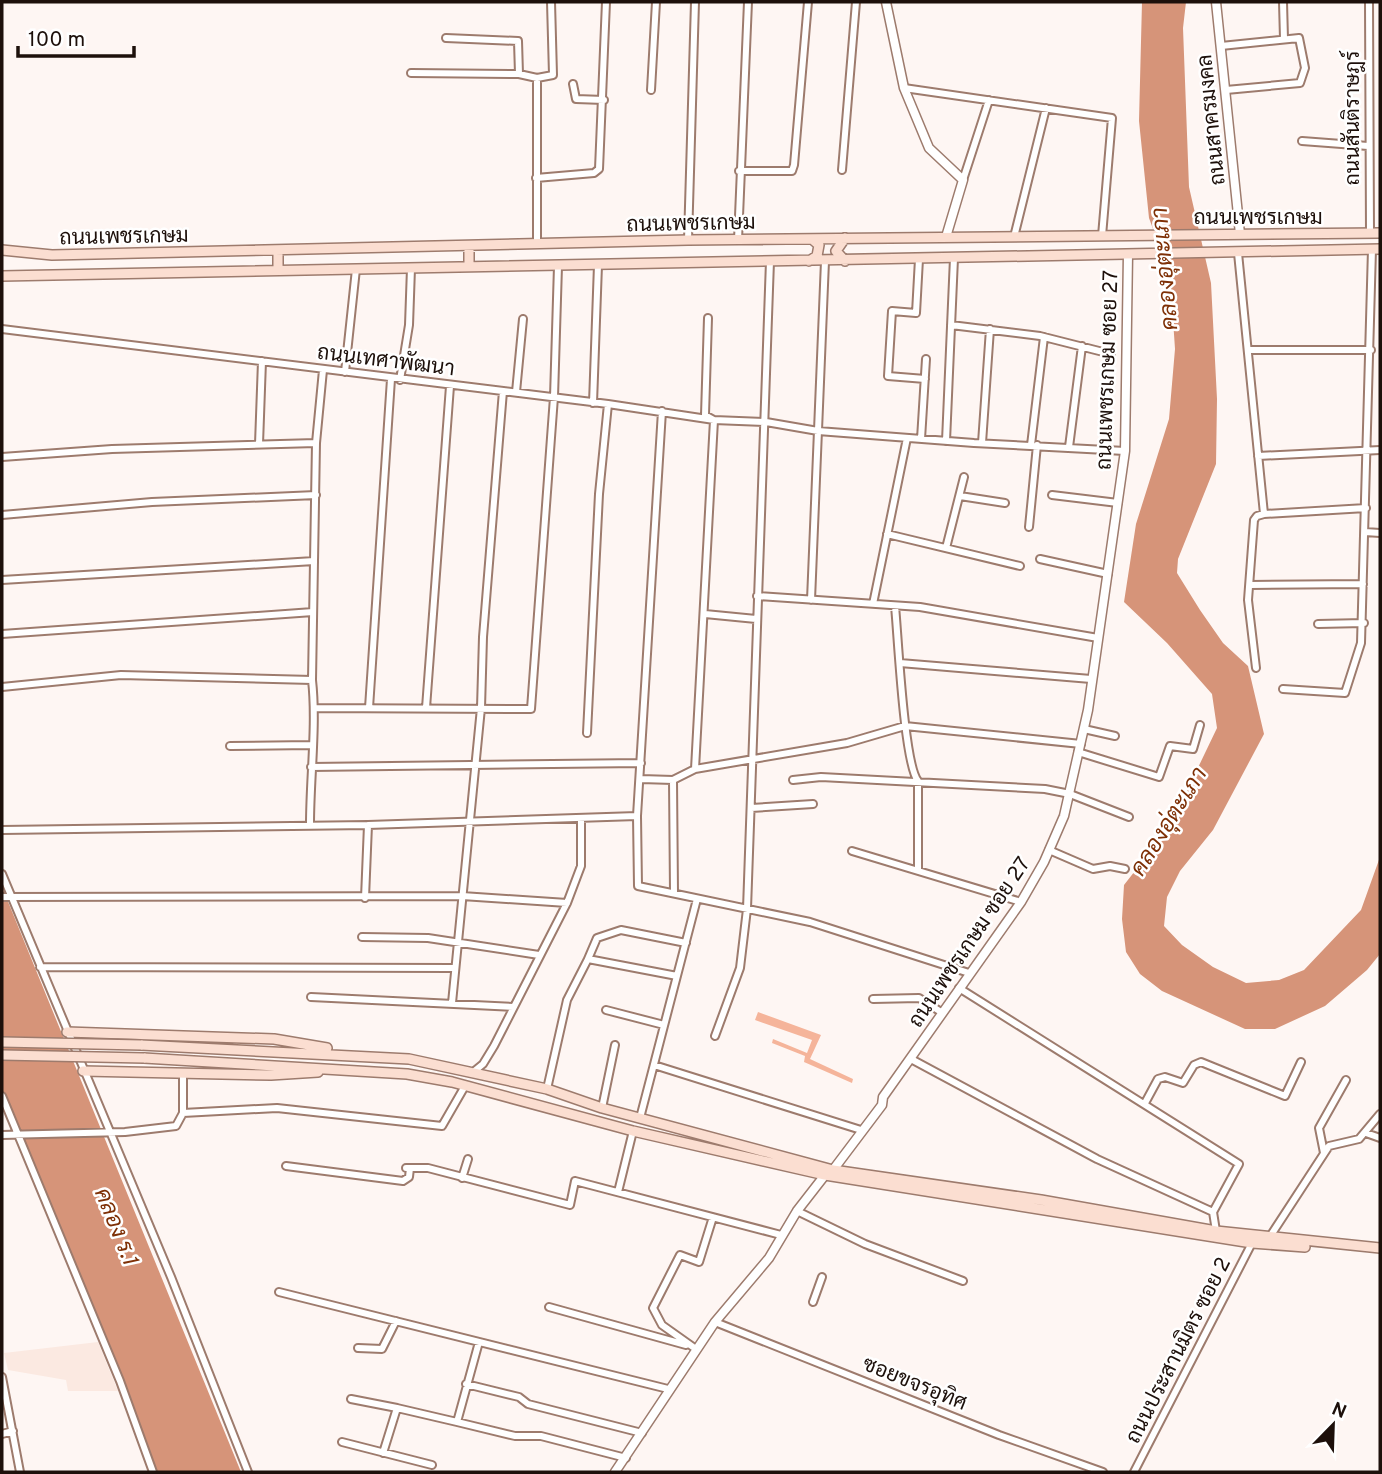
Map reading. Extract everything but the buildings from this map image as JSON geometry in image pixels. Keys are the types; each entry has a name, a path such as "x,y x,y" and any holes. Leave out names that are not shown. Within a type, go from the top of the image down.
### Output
{"main road":[{"name":"ถนนเพชรเกษม","path":"2,250 52,255 688,240 1380,233"},
{"path":"809,261 817,256 819,245 810,238"},
{"path":"845,238 835,251 845,261"},
{"path":"469,246 469,267"},
{"name":"ถนนเพชรเกษม","path":"2,276 1376,249"},
{"path":"278,250 278,270"},
{"path":"67,1032 274,1040 368,1055"},
{"path":"2,1042 141,1045 409,1059 547,1089 602,1108 829,1173"},
{"path":"2,1055 144,1058 365,1069 465,1086 633,1131 829,1173 1041,1200 1252,1243 1380,1251"},
{"path":"83,1071 271,1075 365,1069"},
{"path":"1179,1228 1380,1251"}],"street":[{"path":"411,73 519,74 537,78 553,75 551,2"},
{"path":"536,178 597,172 604,100 606,2"},
{"path":"651,90 656,2"},
{"path":"688,240 695,2"},
{"path":"738,240 748,2"},
{"path":"739,171 792,170 808,2"},
{"path":"842,170 856,2"},
{"path":"886,2 904,88 929,148 963,180"},
{"name":"ถนนสาครมงคล","path":"1216,2 1240,234"},
{"path":"1283,2 1284,39"},
{"name":"ถนนสันติราษฎร์","path":"1369,2 1370,234"},
{"path":"446,38 518,41 519,74"},
{"path":"1221,46 1298,38 1305,68 1300,83 1226,90"},
{"path":"537,78 537,244"},
{"path":"573,84 576,99 604,100"},
{"path":"904,88 1112,118 1102,236"},
{"path":"946,237 989,100"},
{"path":"1014,237 1046,108"},
{"path":"1302,141 1368,146"},
{"path":"1283,689 1345,693 1362,643 1376,249"},
{"path":"1238,253 1264,514"},
{"name":"ถนนเพชรเกษม ซอย 27","path":"615,1472 715,1322 769,1258 797,1211 882,1105 883,1097 941,1012 1021,902 1049,850 1070,793 1084,729 1118,503 1125,452 1132,255"},
{"path":"946,441 954,258"},
{"path":"919,259 916,313 892,311 888,376 925,379"},
{"path":"715,1036 740,968 747,909 771,261"},
{"path":"811,600 825,261"},
{"path":"593,402 598,265"},
{"path":"315,708 531,709 554,397 558,266"},
{"path":"400,380 408,325 411,268"},
{"path":"345,372 356,269"},
{"path":"516,392 523,318"},
{"path":"695,769 715,420 705,415 708,318"},
{"path":"951,325 1044,337 1111,354"},
{"name":"ถนนเทศาพัฒนา","path":"2,329 391,379 516,392 715,420 766,422 818,431 907,438 1125,452"},
{"path":"982,443 990,330"},
{"path":"1029,527 1044,337"},
{"path":"1069,447 1082,346"},
{"path":"1248,350 1371,350"},
{"path":"921,439 926,359"},
{"path":"259,444 262,361"},
{"path":"310,824 311,745 315,708 312,680 316,443 323,370"},
{"path":"369,708 391,379"},
{"path":"426,708 450,386"},
{"path":"452,1003 453,968 481,708 483,637 503,391"},
{"path":"587,733 599,494 607,404"},
{"path":"662,411 637,816 638,886 810,922 970,973"},
{"path":"873,604 907,438"},
{"path":"2,457 112,449 316,443"},
{"path":"1258,456 1380,450"},
{"path":"946,548 964,477"},
{"path":"2,516 152,502 316,495"},
{"path":"1052,495 1118,503"},
{"path":"960,496 1005,503"},
{"path":"1256,668 1248,618 1254,520 1264,514 1366,508"},
{"path":"1365,532 1380,533"},
{"path":"887,534 1020,566"},
{"path":"1040,559 1108,574"},
{"path":"2,580 314,561"},
{"path":"1251,585 1363,584"},
{"path":"757,596 920,607 1098,638"},
{"path":"895,606 905,726 912,774 918,781 918,869"},
{"path":"2,634 313,612"},
{"path":"705,614 756,619"},
{"path":"1318,624 1364,623"},
{"path":"900,663 1091,679"},
{"path":"2,687 121,675 312,680"},
{"path":"641,779 673,780 695,769 848,743 905,726 1080,748 1159,777 1168,748 1172,746 1193,749 1200,725"},
{"path":"1084,729 1115,736"},
{"path":"230,746 311,745"},
{"path":"311,767 641,763"},
{"path":"793,780 821,777 1021,787 1070,793 1129,817"},
{"path":"673,780 674,892"},
{"path":"751,808 813,804"},
{"path":"2,830 368,825 637,816"},
{"path":"472,1073 483,1064 567,903 581,866 581,818"},
{"path":"365,898 368,825"},
{"path":"1049,850 1093,869 1110,866 1125,869"},
{"path":"852,851 1021,902"},
{"path":"2,874 248,1472"},
{"path":"2,897 462,896 567,903"},
{"path":"640,1118 697,899"},
{"path":"547,1089 568,1000 597,938 621,930 685,943"},
{"path":"362,937 457,941 539,955"},
{"path":"588,959 677,976"},
{"path":"40,967 453,968"},
{"path":"959,988 1239,1164 1213,1212 1216,1231"},
{"path":"311,997 513,1007"},
{"path":"873,999 919,998 941,1012"},
{"path":"606,1010 664,1025"},
{"path":"602,1108 615,1045"},
{"path":"911,1059 1097,1159 1213,1212"},
{"path":"1144,1103 1158,1079 1165,1077 1183,1083 1194,1065 1201,1062 1285,1096 1301,1062"},
{"path":"653,1065 861,1130"},
{"path":"2,1135 110,1132 176,1126 183,1113 183,1073"},
{"path":"1324,1153 1319,1128 1346,1080"},
{"path":"183,1113 277,1108 442,1126 465,1086"},
{"path":"2,1096 120,1381 153,1472"},
{"path":"1269,1238 1329,1146 1359,1139 1367,1133 1380,1114"},
{"path":"618,1192 633,1131"},
{"path":"1367,1133 1380,1138"},
{"path":"462,1178 468,1159"},
{"path":"286,1166 403,1181 409,1177 408,1168 428,1168 570,1205 575,1181 781,1236"},
{"path":"797,1211 865,1244 963,1281"},
{"path":"696,1349 662,1325 653,1308 680,1255 699,1262 713,1217"},
{"name":"ถนนประสานมิตร ซอย 2","path":"1134,1472 1252,1243"},
{"path":"813,1302 822,1277"},
{"path":"279,1292 668,1389"},
{"path":"550,1307 696,1349"},
{"path":"358,1348 383,1349 396,1321"},
{"name":"ซอยขจรอุทิศ","path":"715,1322 999,1435 1104,1472"},
{"path":"457,1422 479,1342"},
{"path":"2,1377 20,1472"},
{"path":"466,1384 519,1397 528,1404 642,1433"},
{"path":"351,1399 515,1436 541,1436 626,1458"},
{"path":"383,1452 397,1408"},
{"path":"2,1434 13,1432"},
{"path":"342,1442 432,1465"}],"shaded area":[{"path":"758,1012 821,1035 810,1059 853,1079 852,1083 804,1062 805,1056 772,1043 773,1039 807,1053 812,1040 755,1020"},
{"path":"98,1342 118,1391 68,1391 66,1380 8,1370 4,1353"}],"water":[{"path":"1142,2 1186,2 1183,28 1189,187 1211,283 1217,399 1216,464 1178,559 1177,573 1223,643 1248,666 1264,734 1213,830 1180,871 1167,897 1164,926 1182,945 1213,967 1246,983 1279,980 1304,970 1361,910 1380,857 1380,954 1367,970 1325,1006 1275,1029 1245,1029 1162,991 1140,974 1126,952 1122,919 1124,885 1170,826 1217,728 1212,694 1167,643 1124,602 1136,524 1169,419 1175,349 1170,275 1149,218 1139,121"},
{"name":"คลอง ร.1","path":"2,887 241,1472 156,1472 2,1091"}],"water label":[{"name":"คลองอุ่ตะเภา","path":"1164,269"},
{"name":"คลองอุ่ตะเภา","path":"1168,821"}]}
